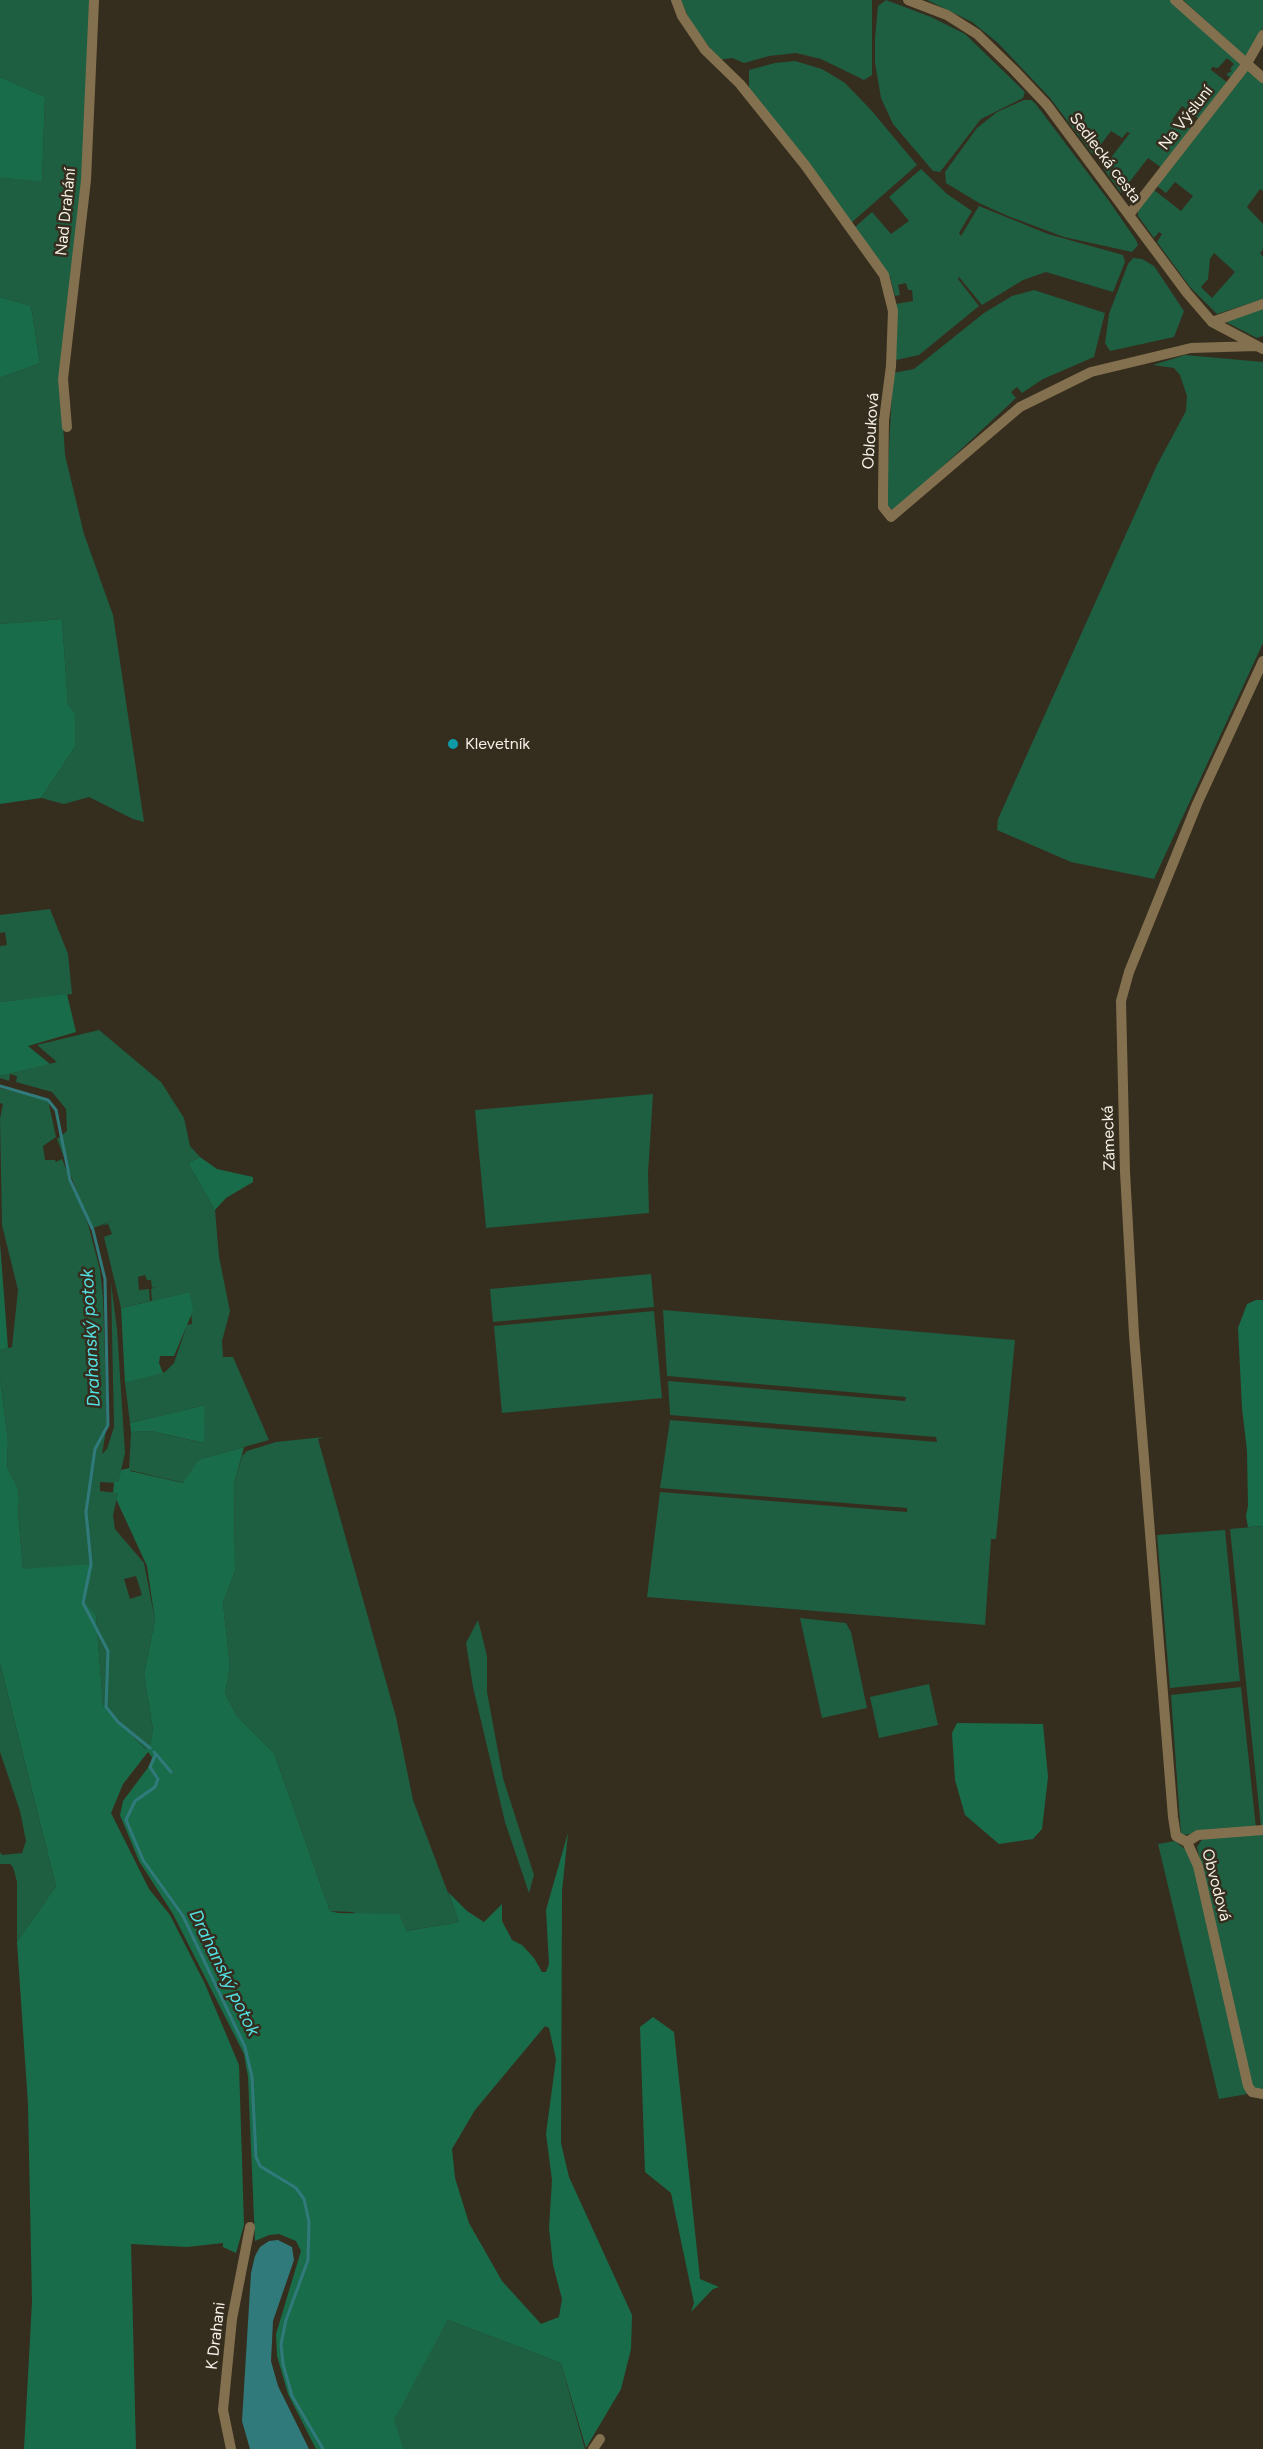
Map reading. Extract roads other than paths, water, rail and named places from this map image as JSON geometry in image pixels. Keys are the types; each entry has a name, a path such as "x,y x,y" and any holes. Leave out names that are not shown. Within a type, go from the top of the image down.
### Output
{"street":[{"name":"Nad Drahání","path":"66,427 63,379 86,180 94,0"},
{"name":"Oblouková","path":"676,0 682,16 705,50 740,84 805,165 884,275 893,311 891,366 884,420 883,493 883,507 891,517 1020,407 1091,372 1191,348 1259,347"},
{"name":"Sedlecká cesta","path":"908,0 947,15 977,34 1014,70 1047,105 1187,293 1212,322 1259,347"},
{"path":"1175,0 1263,78"},
{"name":"Na Výsluní","path":"1129,215 1246,64 1263,35"},
{"path":"1212,322 1263,304"},
{"name":"Zámecká","path":"1158,1642 1134,1335 1124,1137 1121,1001 1129,972 1197,804 1263,661"},
{"name":"Obvodová","path":"1158,1642 1176,1836 1187,1842 1198,1866 1248,2086 1252,2092 1263,2094"},
{"path":"1187,1842 1198,1836 1263,1830"},
{"name":"K Drahani","path":"231,2449 224,2410 233,2309 250,2228"},
{"path":"593,2449 600,2439"}],"water":[{"path":"278,2240 292,2247 294,2260 273,2321 271,2361 278,2386 309,2449 250,2449 242,2421 251,2273 260,2247 269,2241"}],"waterway":[{"name":"Drahanský potok","path":"0,1086 48,1100 56,1110 70,1180 93,1230 105,1279 108,1425 95,1449 86,1512 91,1564 83,1603 108,1651 106,1707 118,1722 150,1748"},
{"name":"Drahanský potok","path":"154,1752 156,1754 150,1767 158,1779 155,1787 135,1801 126,1820 143,1860 183,1916 245,2047 252,2077 256,2157 260,2166 296,2188 304,2199 309,2222 308,2260 286,2320 281,2344 283,2364 292,2396 323,2449"},
{"path":"156,1754 171,1772"}],"place":[{"name":"Klevetník","path":"453,744"}]}
